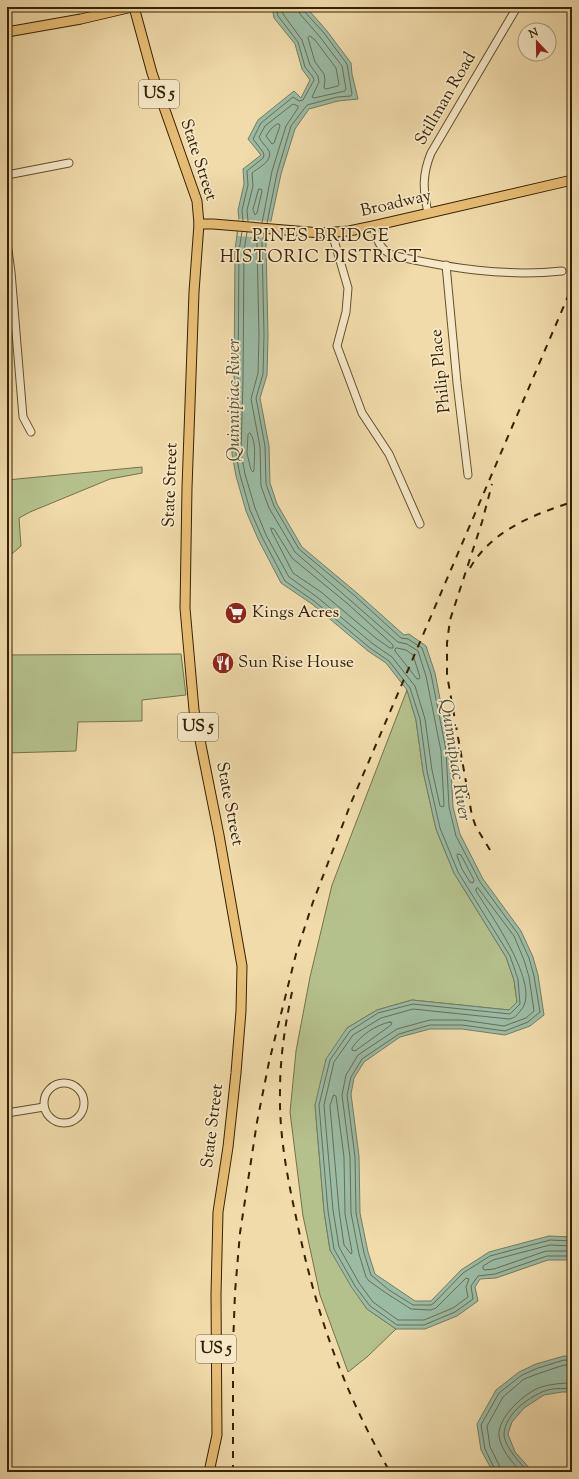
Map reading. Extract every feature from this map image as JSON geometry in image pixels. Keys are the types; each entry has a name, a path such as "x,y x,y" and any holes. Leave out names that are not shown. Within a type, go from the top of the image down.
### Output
{"main road":[{"path":"7,32 82,19 133,7"},
{"name":"State Street","path":"133,7 152,73 197,201 200,224 194,292 187,488 185,608 194,710 219,834 242,966 241,1011 236,1073 228,1147 218,1212 216,1295 217,1435 209,1472"},
{"name":"Broadway","path":"200,224 308,232 334,232 373,226 428,214 572,180"}],"street":[{"name":"Stillman Road","path":"428,214 424,183 426,166 431,153 517,7"},
{"path":"7,175 69,163"},
{"path":"373,226 381,246 386,253 395,256 446,265 508,273 534,273 562,270"},
{"path":"334,232 334,240 348,288 346,312 337,346 362,413 389,454 420,524"},
{"path":"7,243 11,272 23,417 31,432"},
{"name":"Philip Place","path":"446,265 468,475"},
{"path":"61,1083 74,1085 79,1089 85,1100 82,1114 77,1120 71,1123 57,1123 50,1119 44,1107 44,1100 50,1089 61,1083"},
{"path":"7,1113 44,1107"}],"shaded area":[{"path":"142,467 142,473 110,479 19,518 21,546 7,558 7,480"},
{"path":"181,654 186,695 142,700 142,721 78,722 76,751 7,753 7,655"},
{"path":"407,690 416,720 423,771 436,829 454,873 506,957 514,980 517,1002 509,1010 412,1000 377,1010 347,1028 315,1105 324,1211 330,1250 367,1309 396,1329 367,1357 348,1372 320,1295 303,1216 290,1112 296,1051 310,977 332,885"}],"water":[{"name":"Quinnipiac River","path":"272,7 306,7 327,31 351,63 358,99 338,101 309,109 295,129 281,174 266,244 268,336 267,375 260,398 269,446 270,483 277,504 302,547 404,635 409,634 426,646 435,673 450,750 453,807 460,834 483,879 521,931 533,957 538,975 544,1015 530,1026 505,1035 462,1029 430,1029 400,1037 364,1062 354,1078 351,1094 359,1156 360,1213 368,1252 375,1274 415,1301 431,1301 461,1270 489,1252 549,1236 572,1237 572,1260 548,1260 496,1278 480,1279 475,1287 478,1301 457,1316 425,1329 396,1329 367,1309 352,1288 330,1250 324,1211 315,1105 326,1059 347,1028 377,1010 412,1000 509,1010 517,1002 514,980 506,957 454,873 436,829 423,771 416,720 407,690 386,663 368,651 312,604 281,583 258,539 246,511 236,476 232,454 235,250 239,219 238,210 244,184 243,169 261,155 248,139 258,120 294,91 301,98 310,80 302,69 295,44 274,18"},
{"path":"564,1356 572,1357 572,1392 544,1395 524,1408 512,1422 508,1434 515,1452 533,1472 493,1472 481,1450 477,1424 496,1390 519,1372 536,1364"}],"pier":[{"path":"239,219 273,222 270,238 238,236"}],"railway":[{"path":"233,1472 233,1347 235,1292 240,1233 257,1122 269,1062 296,954 313,902 351,803 572,287"},
{"path":"490,850 476,827 472,816 447,675 447,643 450,620 482,522 492,484"},
{"path":"470,568 490,543 502,534 543,512 572,502"},
{"path":"292,992 282,1054 280,1107 284,1155 293,1202 312,1284 321,1317 332,1348 358,1410 390,1472"}],"place":[{"name":"Kings Acres","path":"236,613"},
{"name":"Sun Rise House","path":"223,663"}],"district":[{"name":"PINES BRIDGE HISTORIC DISTRICT","path":"321,247"}]}
